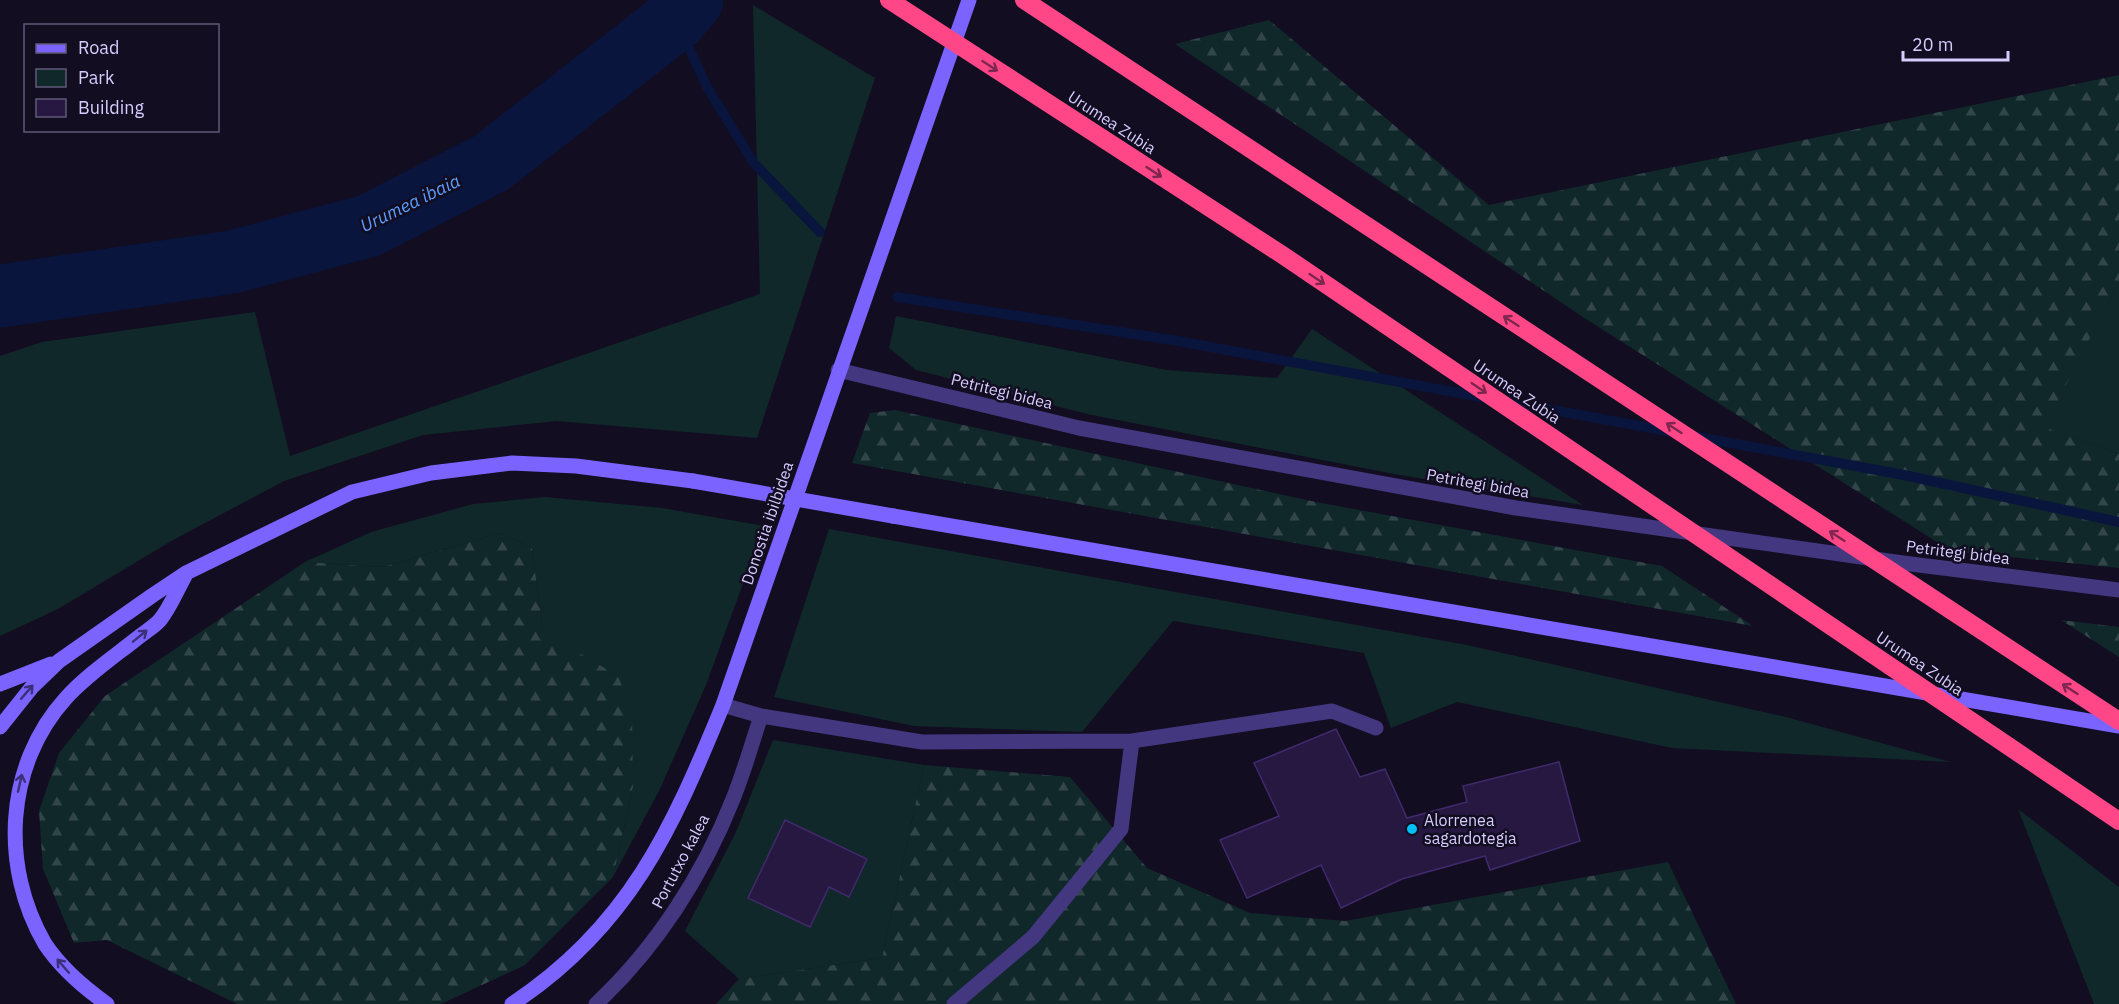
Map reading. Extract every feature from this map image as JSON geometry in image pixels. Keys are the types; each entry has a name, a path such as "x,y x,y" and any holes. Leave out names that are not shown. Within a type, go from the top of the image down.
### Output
{"highway":[{"name":"Urumea Zubia","path":"889,0 1300,267 2119,821"},
{"path":"1024,0 2119,721"}],"main road":[{"name":"Donostia ibilbidea","path":"512,1004 558,971 592,939 638,882 658,850 692,781 723,705 969,0"},
{"path":"0,727 32,687 59,661 186,573 352,492 431,473 512,463 576,466 693,481 2119,726"},
{"path":"107,1004 85,988 64,968 46,945 32,919 22,892 16,863 13,833 16,804 29,757 47,722 87,678 160,620 186,573"},
{"path":"0,684 59,661"}],"street":[{"name":"Petritegi bidea","path":"838,370 1079,428 1516,508 1903,563 2119,590"},
{"path":"723,705 761,716 922,741 1132,741 1332,711 1376,728"},
{"name":"Portutxo kalea","path":"596,1004 615,987 669,921 703,861 733,799 761,716"},
{"path":"954,1004 1034,937 1121,829 1132,741"}],"green space":[{"path":"753,5 875,78 757,438 557,421 423,435 284,481 173,540 58,609 0,636 0,356 42,342 255,312 290,456 760,294"},
{"path":"1269,20 1489,205 2119,75 2119,282 2044,427 2119,454 2119,568 1951,551 1586,319 1175,44"},
{"path":"2119,282 2119,454 2043,427"},
{"path":"896,316 1167,370 1277,378 1312,329 1583,505 1394,474 1087,414 916,370 889,348"},
{"path":"895,410 1316,502 1662,566 1753,626 852,463 870,413"},
{"path":"545,497 662,508 764,526 706,685 660,789 613,877 633,787 618,676 543,632 532,548 500,533 382,567 305,562 371,532 473,504"},
{"path":"829,529 1467,645 1786,717 1951,762 1672,748 1457,702 1391,728 1364,653 1173,621 1082,732 914,726 774,697"},
{"path":"500,533 532,548 543,631 618,676 632,712 633,787 613,877 525,965 441,1004 237,1004 107,940 74,943 43,869 39,811 59,753 105,696 305,562 382,567"},
{"path":"2061,620 2119,627 2119,657"},
{"path":"773,740 924,765 882,958 739,979 685,931 736,832"},
{"path":"924,765 1070,777 1147,868 1250,913 1345,921 1668,862 1736,1004 716,1004 739,979 882,958"},
{"path":"2018,809 2119,887 2119,1004 2094,1004"}],"building":[{"name":"Alorrenea sagardotegia","path":"1336,729 1360,777 1385,769 1407,818 1467,802 1463,786 1559,762 1580,841 1490,870 1485,856 1402,879 1341,908 1321,865 1247,898 1220,840 1279,816 1254,763"},
{"path":"785,820 867,859 849,897 829,887 810,927 748,898"}],"waterway":[{"name":"Urumea ibaia","path":"0,296 232,262 368,226 491,163 676,19 692,0"},
{"path":"676,19 707,87 753,162 820,232"},
{"path":"897,297 1178,341 1486,398"},
{"path":"1504,401 1672,432"},
{"path":"1693,436 1904,475 2119,522"}],"place":[{"name":"Alorrenea sagardotegia","path":"1412,829"}]}
